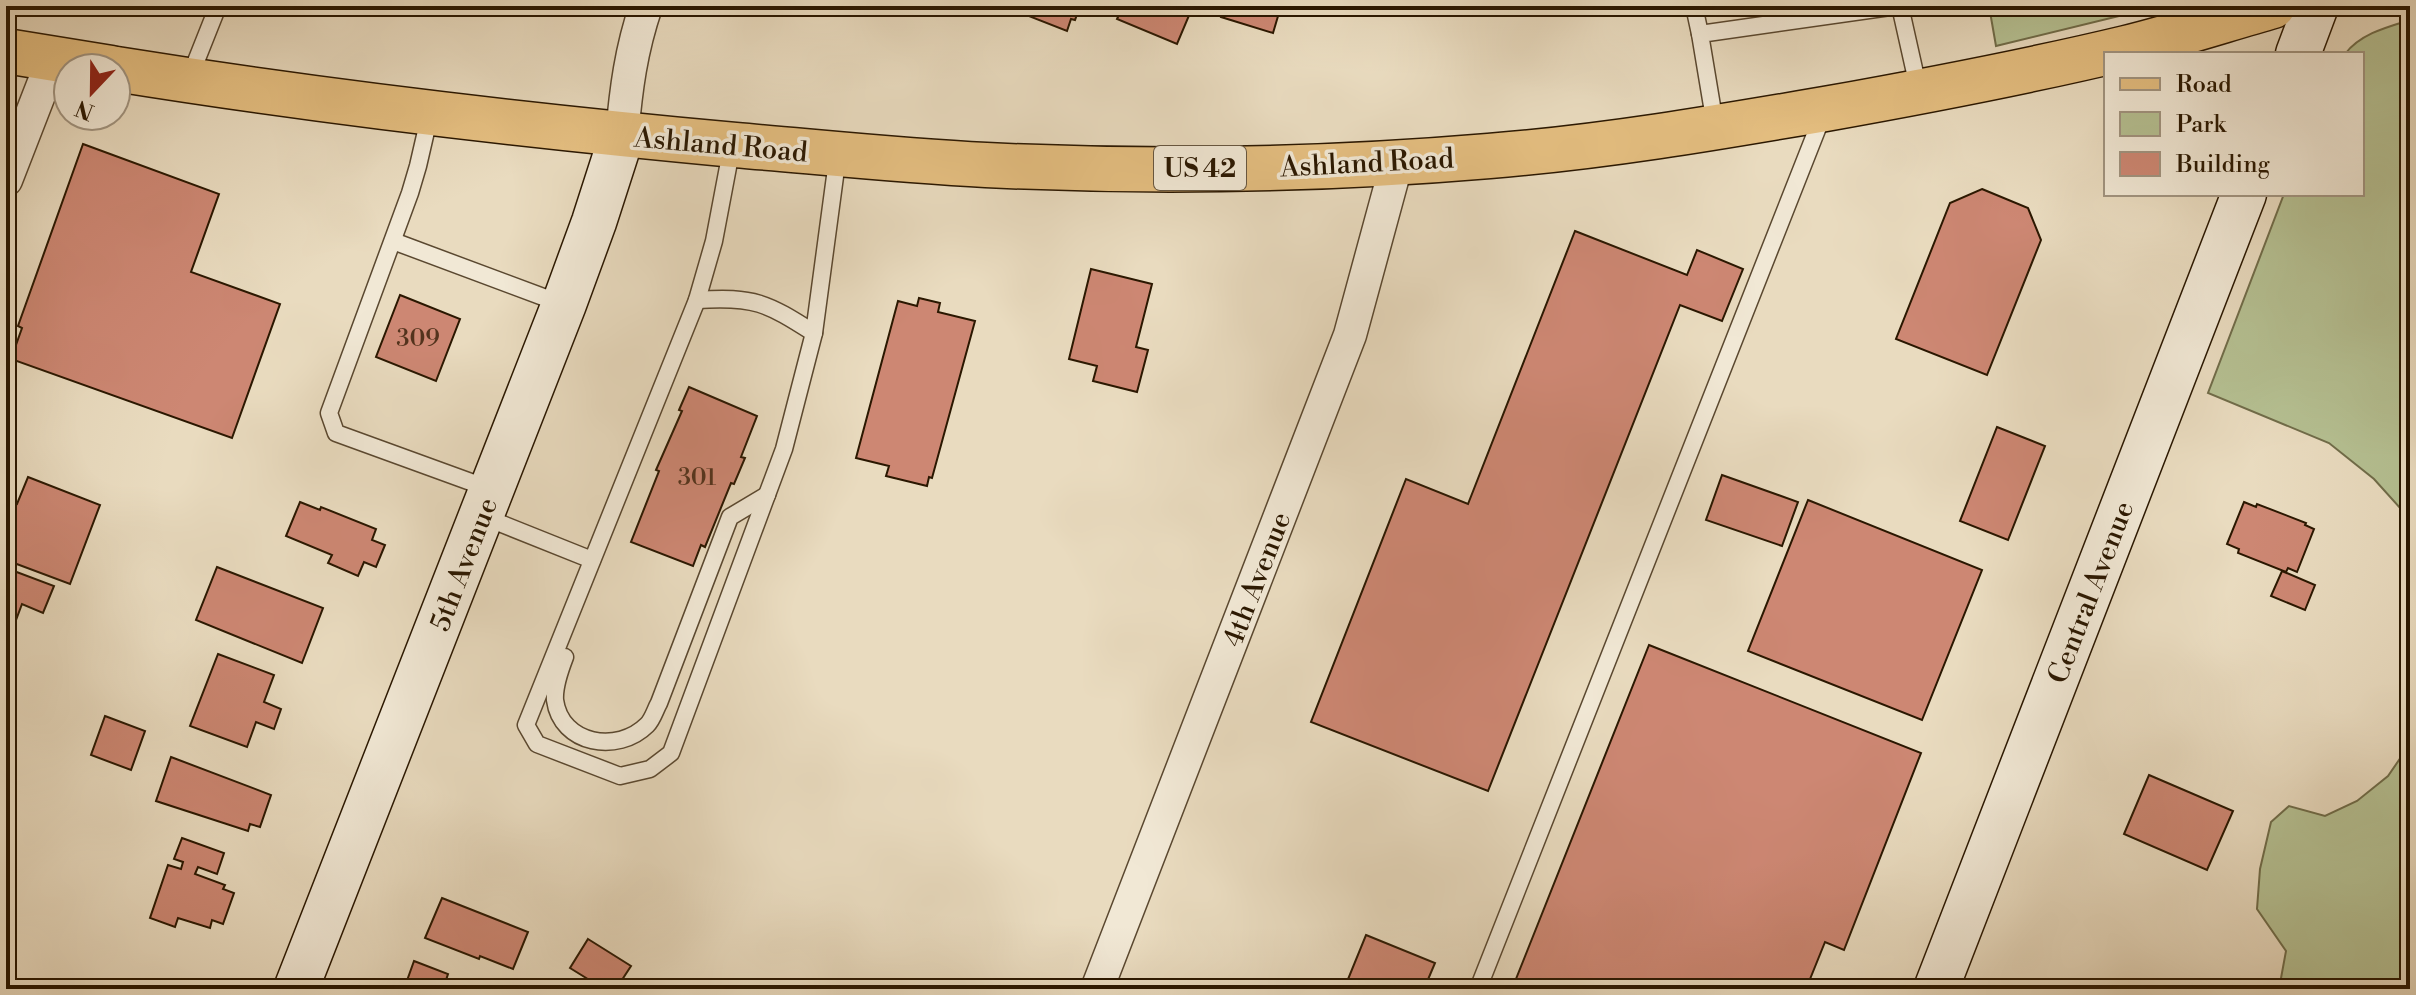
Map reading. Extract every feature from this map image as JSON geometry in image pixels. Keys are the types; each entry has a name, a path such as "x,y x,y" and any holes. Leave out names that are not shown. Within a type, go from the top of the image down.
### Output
{"main road":[{"name":"Ashland Road","path":"2107,52 2273,6"},
{"name":"Ashland Road","path":"6,51 52,59"},
{"name":"Ashland Road","path":"132,71 430,114 622,135 986,165 1124,169 1397,162 1557,150 1716,129 1920,92 2104,53"}],"street":[{"path":"622,135 627,75 646,6"},
{"path":"2299,52 2316,6"},
{"path":"6,180 52,62"},
{"name":"5th Avenue","path":"296,989 564,304 622,135"},
{"name":"4th Avenue","path":"1097,989 1350,335 1397,162"},
{"name":"Central Avenue","path":"1936,989 2243,196"}],"lane":[{"path":"188,80 218,6"},
{"path":"1694,6 1716,129"},
{"path":"1700,34 1898,6 1920,92"},
{"path":"1478,989 1825,109"},
{"path":"430,114 418,166 393,241 329,413 336,433 487,502 592,560"},
{"path":"732,144 714,241 697,300 526,725 537,744 620,776 650,769 671,753 784,449 814,333 838,154"},
{"path":"393,241 564,304"},
{"path":"697,300 731,297 757,301 780,311 814,333"},
{"path":"629,468 627,500 558,673 555,699 562,718 571,730 606,744 637,734 650,722 730,517 767,495"}],"green space":[{"path":"1989,6 2160,6 1996,46"},
{"path":"2410,20 2410,519 2374,479 2329,443 2208,393 2283,196 2364,196 2364,52 2347,52 2366,36"},
{"path":"2410,744 2410,989 2279,989 2286,951 2257,909 2260,869 2271,822 2289,806 2325,816 2357,801 2388,776"}],"building":[{"path":"1023,6 1080,6 1067,31 1021,13"},
{"path":"1123,6 1193,6 1177,44 1117,19"},
{"path":"1224,6 1281,6 1273,33 1221,17"},
{"path":"83,144 219,194 191,272 280,304 232,438 11,359 22,328 18,326"},
{"path":"1982,189 2028,208 2041,240 1987,375 1896,339 1950,203"},
{"path":"1575,231 1687,275 1697,250 1743,269 1722,321 1680,305 1488,791 1311,722 1406,479 1468,504"},
{"path":"1091,269 1152,284 1136,347 1148,350 1137,392 1093,381 1097,366 1069,359"},
{"path":"400,295 460,319 436,381 376,357"},
{"path":"919,298 940,303 938,312 975,321 932,478 929,477 927,486 886,476 889,466 856,458 898,301 917,306"},
{"path":"689,387 757,416 734,484 731,483 705,547 701,545 693,566 631,542"},
{"path":"1997,427 2045,446 2008,540 1960,521"},
{"path":"1722,475 1798,502 1782,546 1706,520"},
{"path":"28,477 100,505 70,584 6,560 6,500 17,504"},
{"path":"1808,500 1982,570 1922,720 1748,651"},
{"path":"300,502 376,529 372,540 385,545 376,567 364,562 358,576 328,563 332,555 286,536"},
{"path":"2244,502 2256,507 2257,504 2314,529 2297,572 2288,568 2286,572 2238,553 2239,549 2227,544"},
{"path":"217,567 323,608 302,663 196,620"},
{"path":"6,568 54,586 43,613 22,604 6,647"},
{"path":"2282,571 2315,585 2305,610 2271,596"},
{"path":"1649,645 1921,753 1844,950 1825,942 1806,989 1512,989"},
{"path":"218,654 274,675 264,702 281,709 274,729 256,722 247,747 190,726"},
{"path":"105,716 145,731 131,770 91,755"},
{"path":"171,757 271,795 260,827 250,824 248,831 156,801"},
{"path":"2149,775 2233,811 2207,870 2124,834"},
{"path":"182,838 224,853 217,874 198,867 195,874 225,885 223,889 234,893 223,924 212,920 210,928 178,918 175,927 150,918 168,865 181,869 183,862 174,859"},
{"path":"442,898 528,932 513,969 425,938"},
{"path":"1366,935 1435,963 1424,989 1344,989"},
{"path":"588,939 631,966 616,989 604,989 570,968"},
{"path":"414,961 448,974 443,989 404,989"}]}
